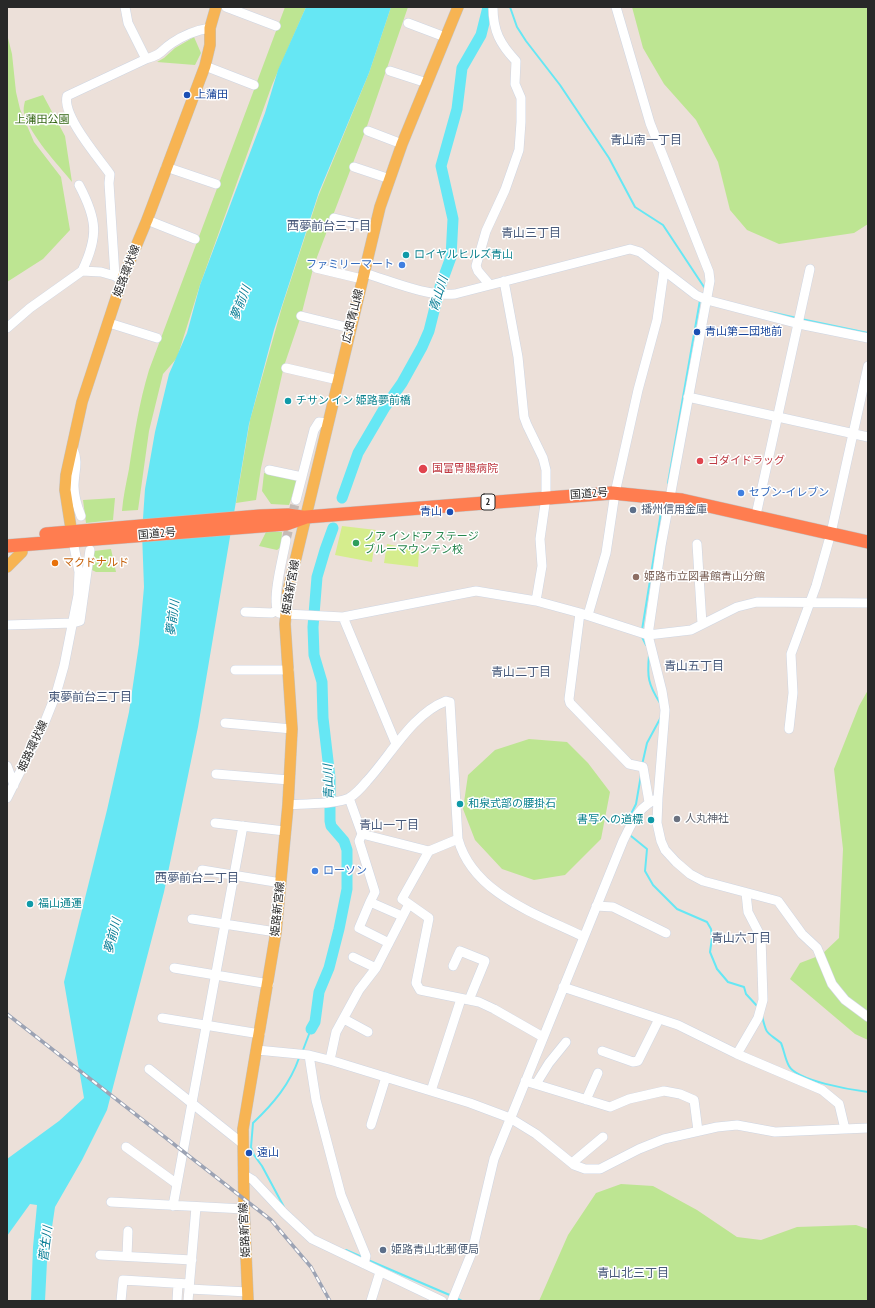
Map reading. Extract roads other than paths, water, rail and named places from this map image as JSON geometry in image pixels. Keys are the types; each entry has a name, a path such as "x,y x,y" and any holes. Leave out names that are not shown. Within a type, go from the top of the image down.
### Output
{"highway":[{"name":"国道2号","path":"7,537 72,536 259,521 286,524 306,517 546,497 615,493 670,498 756,515 868,542"},
{"name":"国道2号","path":"7,546 72,536"}],"main road":[{"name":"姫路環状線","path":"72,536 65,490 66,476 82,402 108,323 118,278 147,220 205,66 210,45 210,28 216,7"},
{"name":"広畑青山線","path":"306,517 375,228 402,144 458,7"},
{"name":"姫路新宮線","path":"248,1296 243,1144 246,1107 269,984 276,932 288,805 292,729 289,670 281,612 288,591 306,517"},
{"path":"7,567 22,552 22,544"}],"street":[{"path":"125,7 128,23 146,58"},
{"path":"226,7 276,26"},
{"path":"489,284 478,271 476,266 486,231 505,190 515,163 519,150 521,122 520,92 515,84 516,61 503,47 498,37 493,22 493,7"},
{"path":"616,7 650,123 709,272 709,290 645,634 662,691 665,710 657,823 661,841 665,850 676,862 690,874 703,881 778,901 802,934 817,948 832,984 845,1000 868,1017"},
{"path":"408,22 445,37"},
{"path":"82,271 101,272 118,278 109,183 110,174 74,124 65,103 67,96 146,58 160,54 172,43 197,30 210,28"},
{"path":"205,66 254,85"},
{"path":"390,71 426,83"},
{"path":"368,131 402,144"},
{"path":"166,167 216,184"},
{"path":"354,167 390,179"},
{"path":"7,328 30,308 82,271 91,250 94,233 91,207 79,185"},
{"path":"334,218 375,228"},
{"path":"147,220 195,239"},
{"path":"316,268 363,276 446,295 456,294 489,284 630,249 640,252 696,295 707,300 799,324 868,338"},
{"path":"756,515 810,269"},
{"path":"649,802 644,767 629,764 570,704 569,699 584,614 606,553 615,493 638,390 657,320 664,271"},
{"path":"504,281 518,357 524,416 543,458 546,470 546,497 540,539 542,566 536,601"},
{"path":"301,316 350,328"},
{"path":"108,323 157,338"},
{"path":"789,729 793,693 791,654 808,602 817,582 831,533 868,366"},
{"path":"286,368 338,380"},
{"path":"688,397 868,437"},
{"path":"296,500 314,430 319,422 328,423"},
{"path":"73,449 77,464 74,485 75,501 81,516"},
{"path":"269,470 302,477"},
{"path":"72,536 79,572 78,595 73,623"},
{"path":"281,612 277,589 286,540"},
{"path":"697,544 702,624"},
{"path":"7,625 73,623 80,621 90,550"},
{"path":"245,612 281,612 343,617 476,590 536,601 584,614 645,634 690,630 737,607 757,602 868,603"},
{"path":"343,617 396,744"},
{"name":"姫路環状線","path":"7,798 44,724 56,694 73,623"},
{"path":"235,670 289,670"},
{"path":"288,805 330,802 349,798 374,773 396,744 429,710 446,701 450,702 458,839 462,854 474,871 498,893 584,937"},
{"path":"225,723 292,729"},
{"path":"7,766 14,785"},
{"path":"216,774 289,780"},
{"path":"349,798 362,834 360,841 375,892 359,928 389,943"},
{"path":"453,1298 472,1252 494,1159 596,906 623,841 640,809 649,802 658,798"},
{"path":"215,822 285,831"},
{"path":"173,1206 243,826"},
{"path":"362,834 429,850 458,839"},
{"path":"429,850 402,899 429,918 416,983 420,990 465,999 494,1008 543,1037"},
{"path":"202,870 281,883"},
{"path":"737,1054 758,1018 763,1000 761,937 748,912 746,893"},
{"path":"370,902 402,916"},
{"path":"330,1060 336,1032 359,990 376,968 409,904"},
{"path":"596,906 612,907 666,933"},
{"path":"192,919 276,932"},
{"path":"431,1091 465,999 485,962 460,950 453,966"},
{"path":"353,957 376,968"},
{"path":"174,968 269,984"},
{"path":"563,987 678,1025 737,1054 822,1090 839,1104 845,1129"},
{"path":"162,1018 260,1034"},
{"path":"344,1019 368,1032"},
{"path":"602,1051 633,1062 638,1062 659,1019"},
{"path":"536,1084 549,1062 566,1042"},
{"path":"257,1050 309,1055 330,1060 470,1103 510,1118 536,1134 572,1163 585,1169 600,1170 639,1149 664,1139 698,1131 738,1125 775,1132 868,1128"},
{"path":"309,1055 316,1100 341,1195 365,1260"},
{"path":"149,1069 243,1144"},
{"path":"586,1100 598,1073"},
{"path":"371,1125 386,1077"},
{"path":"525,1081 610,1107 629,1099 664,1091 680,1094 694,1100 698,1131"},
{"path":"572,1163 602,1137"},
{"path":"126,1147 177,1184"},
{"path":"243,1174 253,1180 284,1213 312,1239 365,1260 380,1272 442,1301"},
{"path":"111,1202 244,1209"},
{"path":"188,1301 196,1206"},
{"path":"127,1256 128,1231"},
{"path":"100,1255 192,1260"},
{"path":"371,1301 380,1272"},
{"path":"121,1301 123,1280 189,1287 248,1296"},
{"path":"177,1301 178,1284"}],"water":[{"path":"306,7 391,7 369,73 319,192 274,330 249,424 198,727 164,892 107,1110 82,1160 55,1207 47,1261 45,1301 31,1301 33,1247 37,1205 30,1204 7,1236 7,1159 59,1121 84,1098 64,982 107,810 129,712 139,644 144,587 142,533 145,489 155,432 169,374 187,333 200,285 265,113 278,70"}],"waterway":[{"name":"青山川","path":"342,498 358,453 385,407 402,383 429,331 440,287 451,257 453,219 441,166 457,109 462,68 481,35 488,7"},
{"path":"510,7 517,27 560,85 609,158 635,207 663,225 706,290"},
{"path":"668,483 700,300"},
{"path":"770,312 797,318"},
{"path":"801,319 868,333"},
{"path":"642,630 662,506"},
{"name":"青山川","path":"311,1029 315,1022 319,992 329,968 347,889 347,850 344,841 331,826 330,821 330,778 323,718 322,682 314,655 313,627 317,577 333,528"},
{"path":"642,637 646,645"},
{"path":"649,655 649,680 660,703"},
{"path":"642,765 647,743 661,717"},
{"path":"628,820 636,804 641,775"},
{"path":"631,836 647,849 645,871 653,885 677,909 707,922 711,929 712,938 710,952 717,969 728,982 744,987 746,994 758,1007"},
{"path":"762,1016 766,1030 781,1043 789,1066 794,1071 802,1076 826,1084 868,1092"},
{"path":"303,1050 311,1029"},
{"path":"284,1207 262,1166 254,1155 251,1147 253,1123 286,1085 299,1058"},
{"path":"346,1250 362,1257"},
{"path":"368,1260 452,1296"},
{"path":"456,1298 462,1301"}],"tunnel":[{"path":"286,540 296,500"}],"railway":[{"path":"7,1014 271,1220 311,1267 330,1301"}],"place":[{"name":"上蒲田","path":"187,95"},
{"name":"ロイヤルヒルズ青山","path":"406,255"},
{"name":"ファミリーマート","path":"402,265"},
{"name":"青山第二団地前","path":"697,332"},
{"name":"チサン イン 姫路夢前橋","path":"288,401"},
{"name":"ゴダイドラッグ","path":"700,461"},
{"name":"国富胃腸病院","path":"423,469"},
{"name":"セブン-イレブン","path":"741,493"},
{"name":"播州信用金庫","path":"633,510"},
{"name":"青山","path":"450,512"},
{"name":"ノア インドア ステージ ブルーマウンテン校","path":"356,543"},
{"name":"マクドナルド","path":"55,563"},
{"name":"姫路市立図書館青山分館","path":"636,577"},
{"name":"和泉式部の腰掛石","path":"460,804"},
{"name":"人丸神社","path":"677,819"},
{"name":"書写への道標","path":"651,820"},
{"name":"ローソン","path":"315,871"},
{"name":"福山通運","path":"30,904"},
{"name":"遠山","path":"249,1153"},
{"name":"姫路青山北郵便局","path":"383,1250"}],"district":[{"name":"青山南一丁目","path":"646,141"},
{"name":"西夢前台三丁目","path":"329,227"},
{"name":"青山三丁目","path":"531,234"},
{"name":"青山五丁目","path":"694,667"},
{"name":"青山二丁目","path":"521,673"},
{"name":"東夢前台三丁目","path":"90,698"},
{"name":"青山一丁目","path":"389,826"},
{"name":"西夢前台二丁目","path":"197,879"},
{"name":"青山六丁目","path":"741,939"},
{"name":"青山北三丁目","path":"633,1274"}],"park label":[{"name":"上蒲田公園","path":"42,120"}],"water label":[{"name":"夢前川","path":"241,303"},
{"name":"夢前川","path":"173,618"},
{"name":"夢前川","path":"113,936"},
{"name":"菅生川","path":"46,1244"}]}
